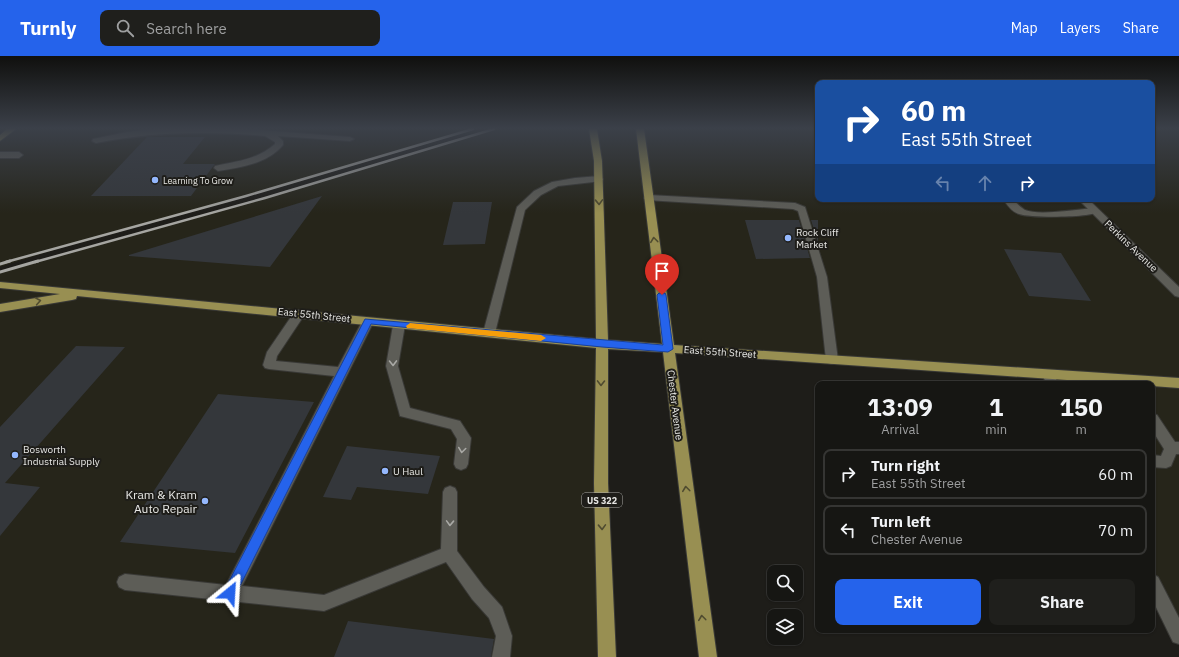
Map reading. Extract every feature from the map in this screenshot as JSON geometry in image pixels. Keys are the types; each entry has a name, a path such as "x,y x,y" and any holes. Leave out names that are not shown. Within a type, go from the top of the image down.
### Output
{"main road":[{"name":"US 322","path":"598,157 602,344 601,483 607,657"},
{"name":"Chester Avenue","path":"644,157 708,657"},
{"name":"East 55th Street","path":"0,285 602,344 832,360 1050,380 1088,381"},
{"path":"0,308 87,293"},
{"name":"East 55th Street","path":"1155,383 1179,383"}],"street":[{"path":"218,168 249,163 265,157"},
{"path":"488,333 520,209 531,197 548,186 575,180 599,179"},
{"path":"649,198 795,206 802,209 822,277 832,360"},
{"path":"1011,202 1023,212 1034,214 1095,211"},
{"name":"Perkins Avenue","path":"1086,202 1179,292"},
{"path":"299,314 271,355 269,365 343,372"},
{"path":"230,593 368,321"},
{"path":"399,325 392,366 405,412 455,425 464,438 461,464"},
{"path":"1155,423 1175,448 1166,462 1155,461"},
{"path":"450,492 449,553 478,593 496,613 504,636 501,657"},
{"path":"125,582 324,603 449,553"},
{"path":"1155,588 1179,636"}],"shaded area":[{"path":"0,157 382,157 57,249 0,267"},
{"path":"401,157 815,157 815,202 1155,202 1155,157 1179,157 1179,636 1155,588 1155,381 1051,381 1048,375 602,344 607,657 0,657 0,273 265,198"}],"building":[{"name":"Learning To Grow","path":"128,157 189,157 183,164 215,164 191,196 91,196"},
{"path":"322,196 270,267 129,256 129,255"},
{"path":"453,202 492,202 485,244 443,245"},
{"path":"745,220 799,220 810,258 756,259"},
{"path":"811,220 818,220 818,243"},
{"path":"1004,249 1061,253 1091,301 1029,296"},
{"name":"Bosworth Industrial Supply","path":"76,346 125,347 5,483 40,487 0,536 0,427"},
{"name":"Kram & Kram Auto Repair","path":"218,394 314,402 235,553 120,542"},
{"name":"U Haul","path":"347,446 440,456 428,494 357,487 351,500 323,497"},
{"path":"348,621 494,639 491,657 334,657"}],"railway":[{"path":"6,262 246,196 378,157"},
{"path":"35,262 265,198 401,157"},
{"path":"0,264 10,261"},
{"path":"0,272 38,261"}],"slow traffic":[{"path":"410,326 541,338"}],"place":[{"name":"Learning To Grow","path":"155,180"},
{"name":"Rock Cliff Market","path":"788,238"},
{"name":"Bosworth Industrial Supply","path":"15,455"},
{"name":"U Haul","path":"385,471"},
{"name":"Kram & Kram Auto Repair","path":"205,501"}],"route":[{"path":"230,593 368,321 668,349 662,295"}]}
